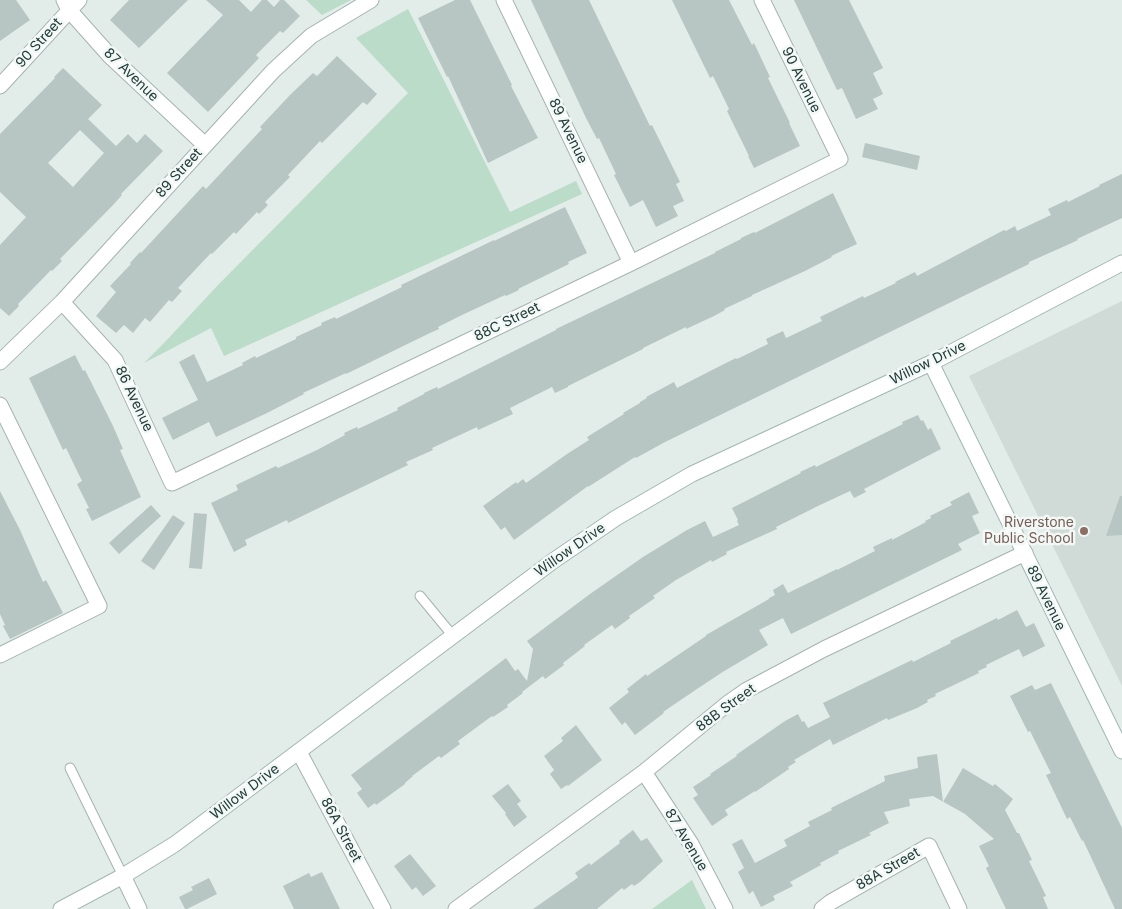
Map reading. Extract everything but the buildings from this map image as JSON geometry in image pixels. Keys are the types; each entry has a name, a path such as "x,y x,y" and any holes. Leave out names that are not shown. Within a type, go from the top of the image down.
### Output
{"street":[{"name":"89 Street","path":"0,362 62,302 273,71 311,36 371,0"},
{"name":"89 Avenue","path":"504,0 632,263"},
{"name":"90 Avenue","path":"762,0 840,160"},
{"name":"87 Avenue","path":"71,3 110,56 205,145"},
{"name":"90 Street","path":"0,86 71,3"},
{"name":"88C Street","path":"172,483 632,263 840,160"},
{"name":"Willow Drive","path":"61,909 123,876 175,844 553,561 616,518 692,474 931,363 1122,263"},
{"name":"86 Avenue","path":"62,302 115,360 172,483"},
{"name":"89 Avenue","path":"931,363 1122,751"},
{"path":"0,405 99,606 0,655"},
{"name":"88B Street","path":"456,909 644,772 727,704 747,690 824,649 1025,553"},
{"name":"86A Street","path":"299,752 383,909"},
{"name":"87 Avenue","path":"644,772 691,844 725,909"},
{"name":"88A Street","path":"822,909 929,846 959,909"},
{"path":"123,876 139,909"}],"lane":[{"path":"420,596 453,636"},
{"path":"70,768 123,876"}],"shaded area":[{"name":"Riverstone Public School","path":"1122,301 1122,686 969,376"}],"green space":[{"path":"306,0 351,0 322,15"},
{"path":"408,9 510,212 576,181 582,194 224,356 211,328 144,363 218,285 408,93 356,38"},
{"path":"692,880 706,909 652,909"}],"place":[{"name":"Riverstone Public School","path":"1084,531"}]}
